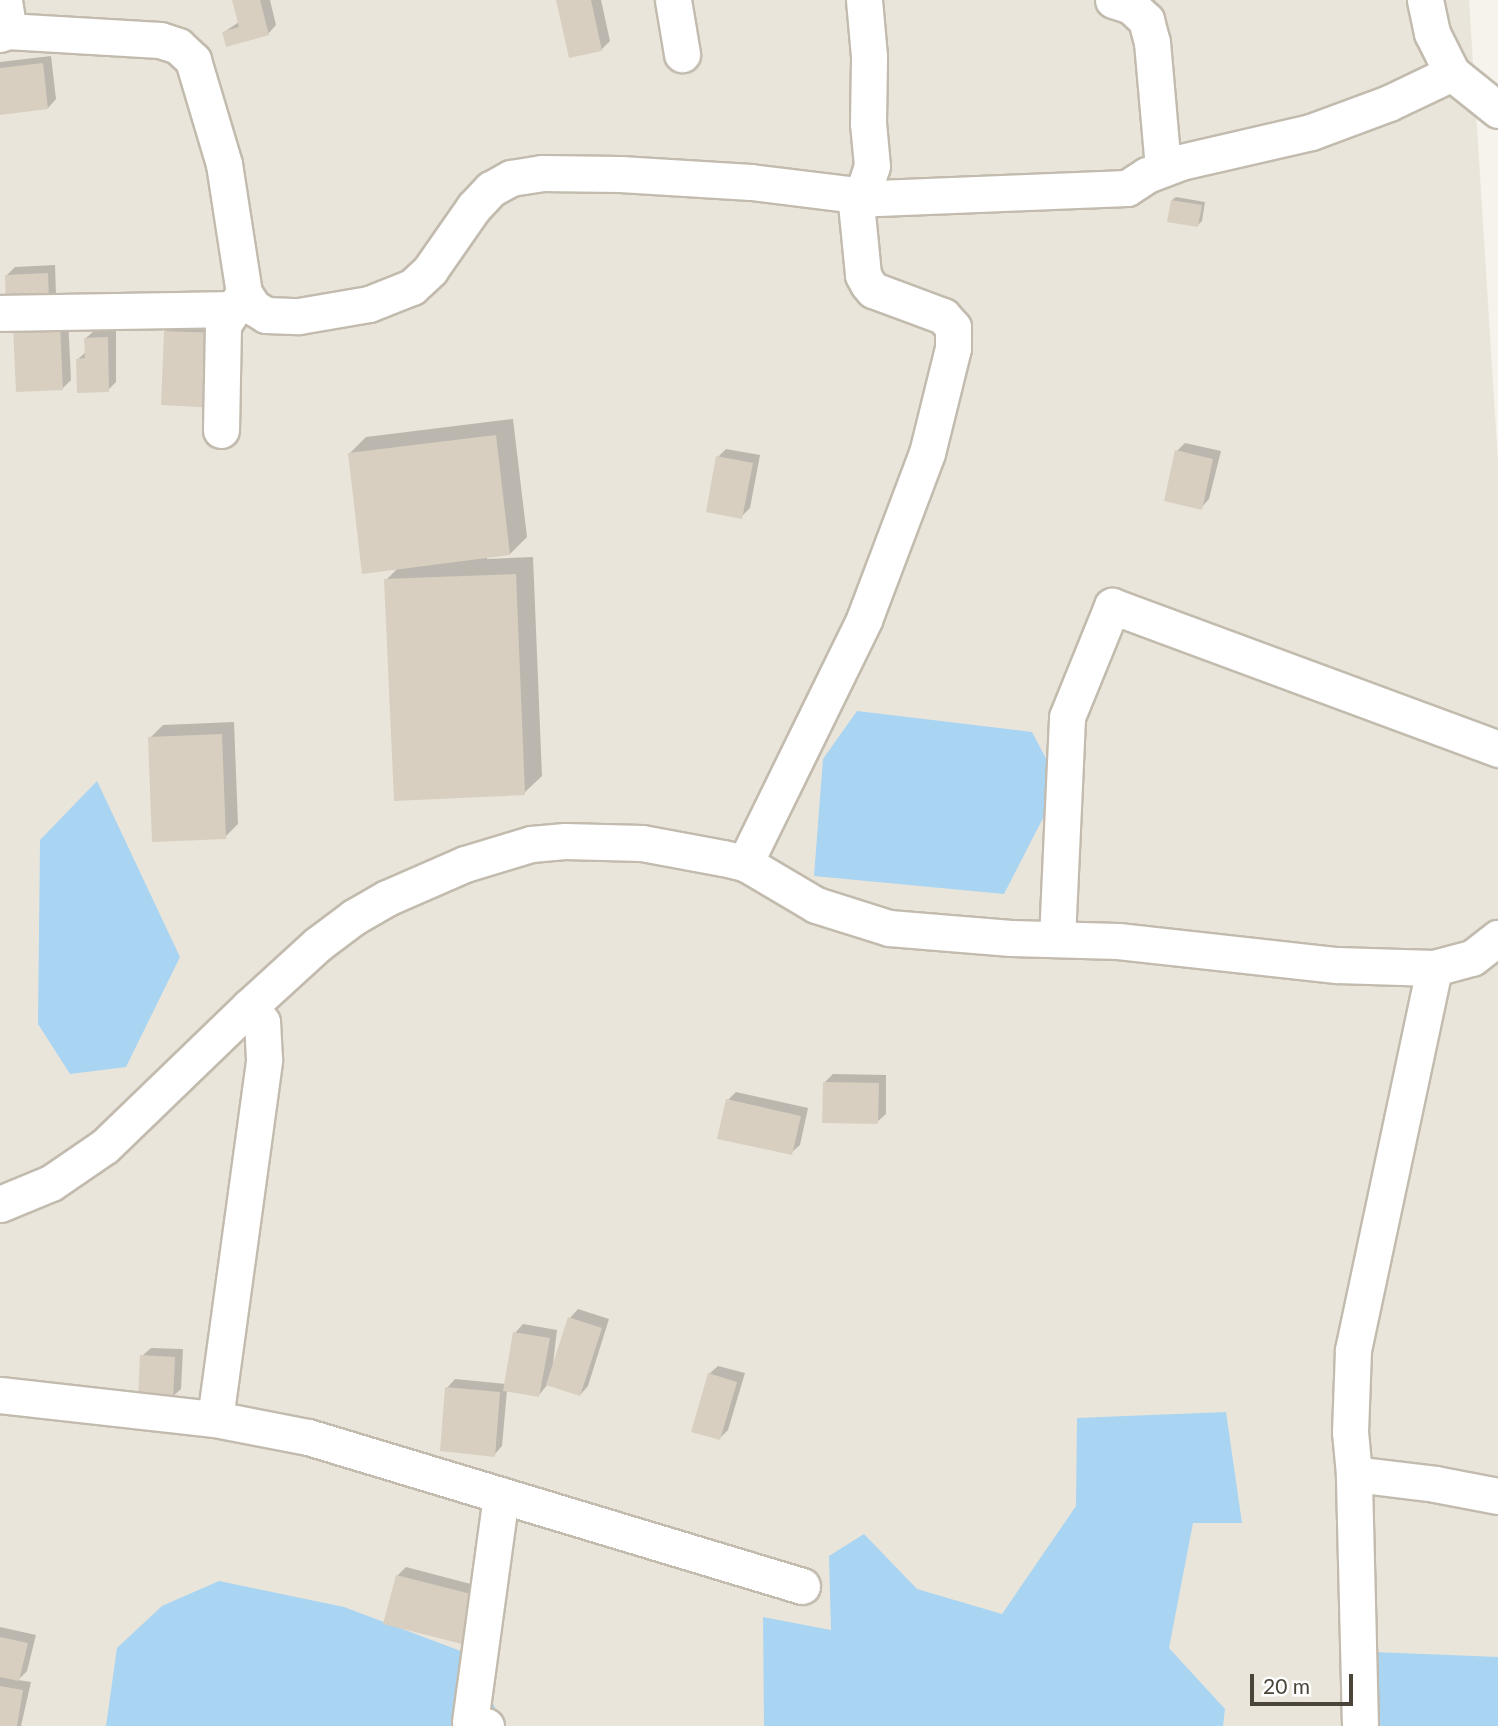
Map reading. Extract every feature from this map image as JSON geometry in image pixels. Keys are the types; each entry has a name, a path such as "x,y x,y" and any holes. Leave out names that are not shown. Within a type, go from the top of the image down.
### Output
{"street":[{"path":"673,0 682,54"},
{"path":"853,199 865,187 872,166 868,123 869,56 864,0"},
{"path":"1113,0 1132,6 1146,20 1152,42 1163,169"},
{"path":"1425,0 1435,41 1452,74 1498,110"},
{"path":"4,22 160,40 178,46 192,60 224,164 234,309 222,430"},
{"path":"853,199 1127,188 1181,162 1311,132 1389,103 1452,74"},
{"path":"0,313 253,307 266,315 286,317 369,304 421,282 474,207 491,189 511,178 526,175 620,174 751,182 835,190 849,194 853,199 863,275 868,284 873,290 943,316 953,327 953,348 927,453 869,608 745,863"},
{"path":"160,324 234,309"},
{"path":"1057,939 1067,717 1112,606 1498,749"},
{"path":"0,1204 51,1183 105,1146 249,1007 318,944 354,918 387,898 502,850 565,841 642,843 745,863 816,905 890,928 1118,941 1337,964 1434,968 1472,958 1498,938"},
{"path":"1360,1726 1354,1474 1350,1432 1353,1349 1434,968"},
{"path":"215,1419 264,1059 262,1022 249,1007"},
{"path":"0,1395 215,1419 308,1437 802,1586"},
{"path":"1354,1474 1435,1483 1498,1496"},
{"path":"486,1726 470,1722 501,1495"}],"shaded area":[{"path":"0,0 1469,0 1498,462 1498,1726 0,1726"}],"water":[{"path":"857,711 1032,732 1060,785 1004,894 814,876 823,759"},
{"path":"97,781 180,957 126,1067 70,1074 38,1024 40,840"},
{"path":"1226,1412 1242,1523 1193,1523 1169,1648 1225,1709 1223,1726 764,1726 763,1617 831,1630 829,1556 864,1534 917,1589 1002,1614 1076,1506 1077,1418"},
{"path":"219,1581 344,1607 466,1653 498,1713 502,1726 106,1726 117,1648 162,1606"},
{"path":"1374,1652 1498,1657 1498,1726 1375,1726"}],"building":[{"path":"232,0 260,0 269,35 226,47 222,32 239,27"},
{"path":"556,0 591,0 602,51 569,58"},
{"path":"43,63 48,109 0,115 0,68"},
{"path":"1171,200 1202,205 1198,227 1167,222"},
{"path":"48,273 49,305 6,307 5,275"},
{"path":"60,325 63,390 16,392 13,327"},
{"path":"164,331 219,333 216,408 161,405"},
{"path":"108,337 109,392 77,393 76,359 85,358 84,338"},
{"path":"496,435 510,555 362,574 348,453"},
{"path":"1175,450 1213,459 1202,510 1164,501"},
{"path":"716,456 753,463 742,519 706,512"},
{"path":"516,574 525,795 394,801 384,579"},
{"path":"222,734 226,839 152,842 148,737"},
{"path":"823,1082 879,1083 878,1124 822,1123"},
{"path":"726,1099 801,1116 792,1155 717,1139"},
{"path":"568,1317 602,1328 580,1396 546,1385"},
{"path":"513,1332 550,1338 539,1397 503,1391"},
{"path":"140,1355 175,1357 173,1399 138,1397"},
{"path":"708,1373 737,1382 720,1440 691,1432"},
{"path":"445,1387 500,1392 495,1457 440,1451"},
{"path":"396,1575 479,1596 466,1645 383,1624"},
{"path":"0,1637 28,1643 19,1681 0,1677"},
{"path":"0,1686 23,1690 17,1726 0,1726"}]}
